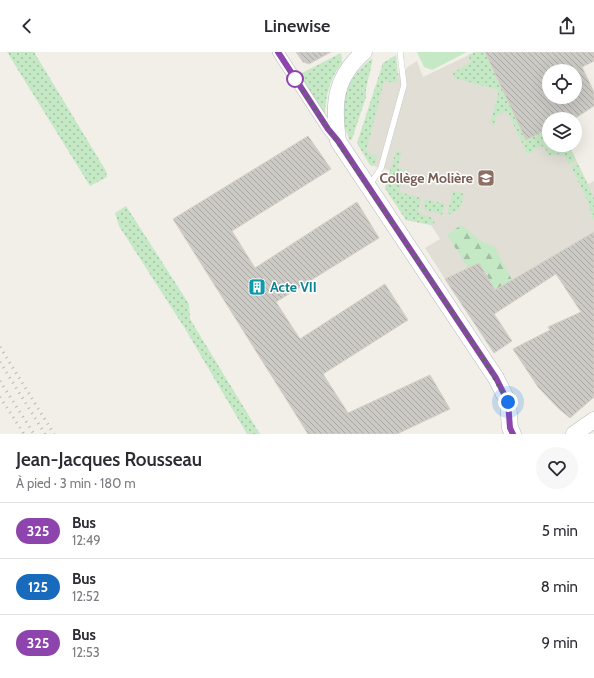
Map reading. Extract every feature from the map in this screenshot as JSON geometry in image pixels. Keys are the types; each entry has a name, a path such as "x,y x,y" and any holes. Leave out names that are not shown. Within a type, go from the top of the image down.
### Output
{"main road":[{"path":"364,52 353,63 338,89 334,117 338,141 496,378 508,402 510,432"},
{"path":"574,434 594,420"}],"street":[{"path":"278,52 328,129 338,141"}],"lane":[{"path":"366,184 373,180 380,168 404,84 400,52"}],"shaded area":[{"name":"Collège Molière","path":"475,52 485,52 526,139 542,143 542,152 572,152 588,184 594,181 594,232 482,297 485,273 479,263 445,279 425,248 440,239 431,225 406,220 385,188 391,171 370,165 357,143 384,80 406,70 406,68 417,61 423,77"}],"green space":[{"path":"7,52 34,52 106,171 107,177 90,186"},
{"path":"417,52 467,52 432,70 424,67"},
{"path":"475,52 485,52 526,139 542,131 542,146 534,149 532,153 527,153 507,111 496,116 494,125 490,124 499,90 454,78 453,73 471,62 468,55"},
{"path":"341,53 342,63 331,82 326,104 325,118 298,74 300,71 302,73"},
{"path":"396,55 398,75 396,83 384,81 366,152 377,156 374,166 370,165 357,143 383,63"},
{"path":"373,58 366,89 366,97 350,141 343,120 346,93 349,84 359,70"},
{"path":"396,151 402,153 397,168 405,170 399,192 421,198 418,213 430,217 435,223 431,225 406,220 385,188"},
{"path":"547,152 572,152 576,160 568,165 564,156 558,154 548,155"},
{"path":"577,163 594,198 594,221 587,199 571,167"},
{"path":"453,191 464,194 460,209 447,215"},
{"path":"425,199 445,204 442,215 423,209"},
{"path":"126,206 189,304 190,319 260,434 247,434 184,327 119,226 115,213"},
{"path":"461,225 481,241 494,246 512,280 482,297 485,273 479,263 468,268 447,235"}],"building":[{"path":"296,52 331,52 309,64 303,62"},
{"path":"485,52 594,52 594,61 582,67 594,92 594,106 582,114 582,112 542,112 542,132 526,140"},
{"name":"Acte VII","path":"308,136 331,169 232,231 255,268 357,202 379,238 276,302 300,339 385,284 408,320 323,374 348,413 430,375 450,409 397,434 308,434 173,219"},
{"path":"594,232 594,397 570,418 538,387 513,349 550,330 548,327 581,312 556,274 494,314 512,341 494,353 445,279 479,263 495,290"}],"railway":[{"path":"0,347 54,434"},
{"path":"0,362 45,434"},
{"path":"0,381 34,434"},
{"path":"0,397 24,434"}],"bus line":[{"name":"325","path":"278,52 328,129 338,141 496,378 508,402 510,428 513,434"}],"place":[{"name":"Collège Molière","path":"486,178"},
{"name":"Acte VII","path":"257,287"}],"route":[{"path":"295,79 481,355 496,378 508,402"}]}
